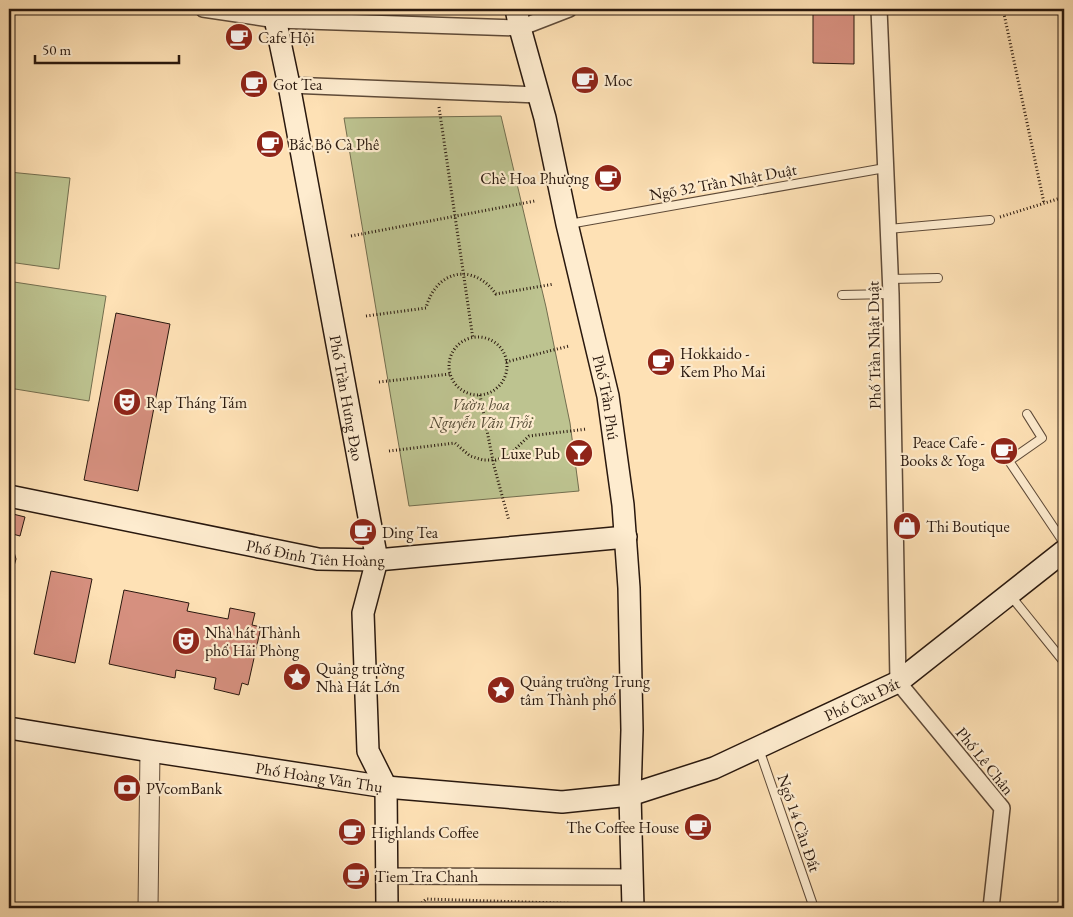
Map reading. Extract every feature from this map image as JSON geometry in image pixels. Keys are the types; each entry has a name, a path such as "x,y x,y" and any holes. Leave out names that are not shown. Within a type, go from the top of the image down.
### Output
{"main road":[{"name":"Phố Trần Hưng Đạo","path":"274,14 290,85 377,560 363,613 368,751 386,787"},
{"name":"Phố Trần Phú","path":"518,18 538,95 608,396 626,538 632,730 630,795 633,908"},
{"name":"Phố Đinh Tiên Hoàng","path":"9,496 318,559 377,560 626,538"},
{"name":"Phố Cầu Đất","path":"630,795 714,768 898,682 1064,551"},
{"name":"Phố Hoàng Văn Thụ","path":"9,728 386,787 562,802 630,795"},
{"path":"386,787 387,908"}],"street":[{"path":"203,9 274,14 518,18 569,9"},
{"name":"Phố Trần Nhật Duật","path":"879,9 884,168 891,286 898,682"},
{"path":"290,85 538,95"},
{"name":"Phố Lê Chân","path":"898,682 1002,808 992,908"},
{"path":"148,908 150,751"},
{"path":"387,876 632,877"}],"lane":[{"name":"Ngõ 32 Trần Nhật Duật","path":"567,224 884,168"},
{"path":"888,229 990,220"},
{"path":"842,295 938,278"},
{"path":"1027,414 1042,438 1009,461 1064,544"},
{"path":"1009,593 1064,662"},
{"name":"Ngõ 14 Cầu Đất","path":"758,747 814,908"}],"path":[{"path":"1003,9 1044,204"},
{"path":"439,104 473,338"},
{"path":"990,220 1064,197"},
{"path":"352,236 535,201"},
{"path":"366,316 426,308 430,296 441,281 452,275 464,274 478,277 489,284 496,294 554,284"},
{"path":"478,337 488,340 496,345 503,352 506,362 506,372 498,387 490,393 470,394 461,390 454,383 450,374 449,364 457,346 473,338 478,337"},
{"path":"506,362 569,346"},
{"path":"379,382 450,374"},
{"path":"480,395 493,460 509,521"},
{"path":"389,451 455,443 470,456 483,460 493,460 508,456 529,436 587,429"},
{"path":"417,908 426,900 590,904 601,908"},
{"path":"515,902 515,908"}],"green space":[{"name":"Vườn hoa Nguyễn Văn Trỗi","path":"501,116 546,307 570,423 579,491 409,506 344,118"},
{"path":"9,172 70,178 59,269 9,262"},
{"path":"14,282 106,296 89,401 9,388 9,318"}],"building":[{"path":"813,9 854,9 854,64 813,63"},
{"name":"Rạp Tháng Tám","path":"116,313 170,324 138,491 84,480"},
{"path":"9,513 25,517 20,536 9,533"},
{"path":"9,545 16,559 9,574"},
{"path":"51,571 92,579 75,663 34,654"},
{"name":"Nhà hát Thành phố Hải Phòng","path":"124,590 189,603 187,611 228,619 230,608 255,613 252,625 261,627 248,685 242,683 239,695 214,689 216,678 176,670 175,678 109,664"}],"place":[{"name":"Cafe Hội","path":"239,37"},
{"name":"Moc","path":"585,80"},
{"name":"Got Tea","path":"254,84"},
{"name":"Bắc Bộ Cà Phê","path":"270,144"},
{"name":"Chè Hoa Phượng","path":"608,178"},
{"name":"Hokkaido - Kem Pho Mai","path":"661,362"},
{"name":"Rạp Tháng Tám","path":"127,402"},
{"name":"Peace Cafe - Books & Yoga","path":"1004,451"},
{"name":"Luxe Pub","path":"579,453"},
{"name":"Thi Boutique","path":"907,526"},
{"name":"Ding Tea","path":"363,532"},
{"name":"Nhà hát Thành phố Hải Phòng","path":"186,641"},
{"name":"Quảng trường Nhà Hát Lớn","path":"297,677"},
{"name":"Quảng trường Trung tâm Thành phố","path":"501,690"},
{"name":"PVcomBank","path":"127,788"},
{"name":"The Coffee House","path":"698,827"},
{"name":"Highlands Coffee","path":"352,832"},
{"name":"Tiem Tra Chanh","path":"356,876"}]}
